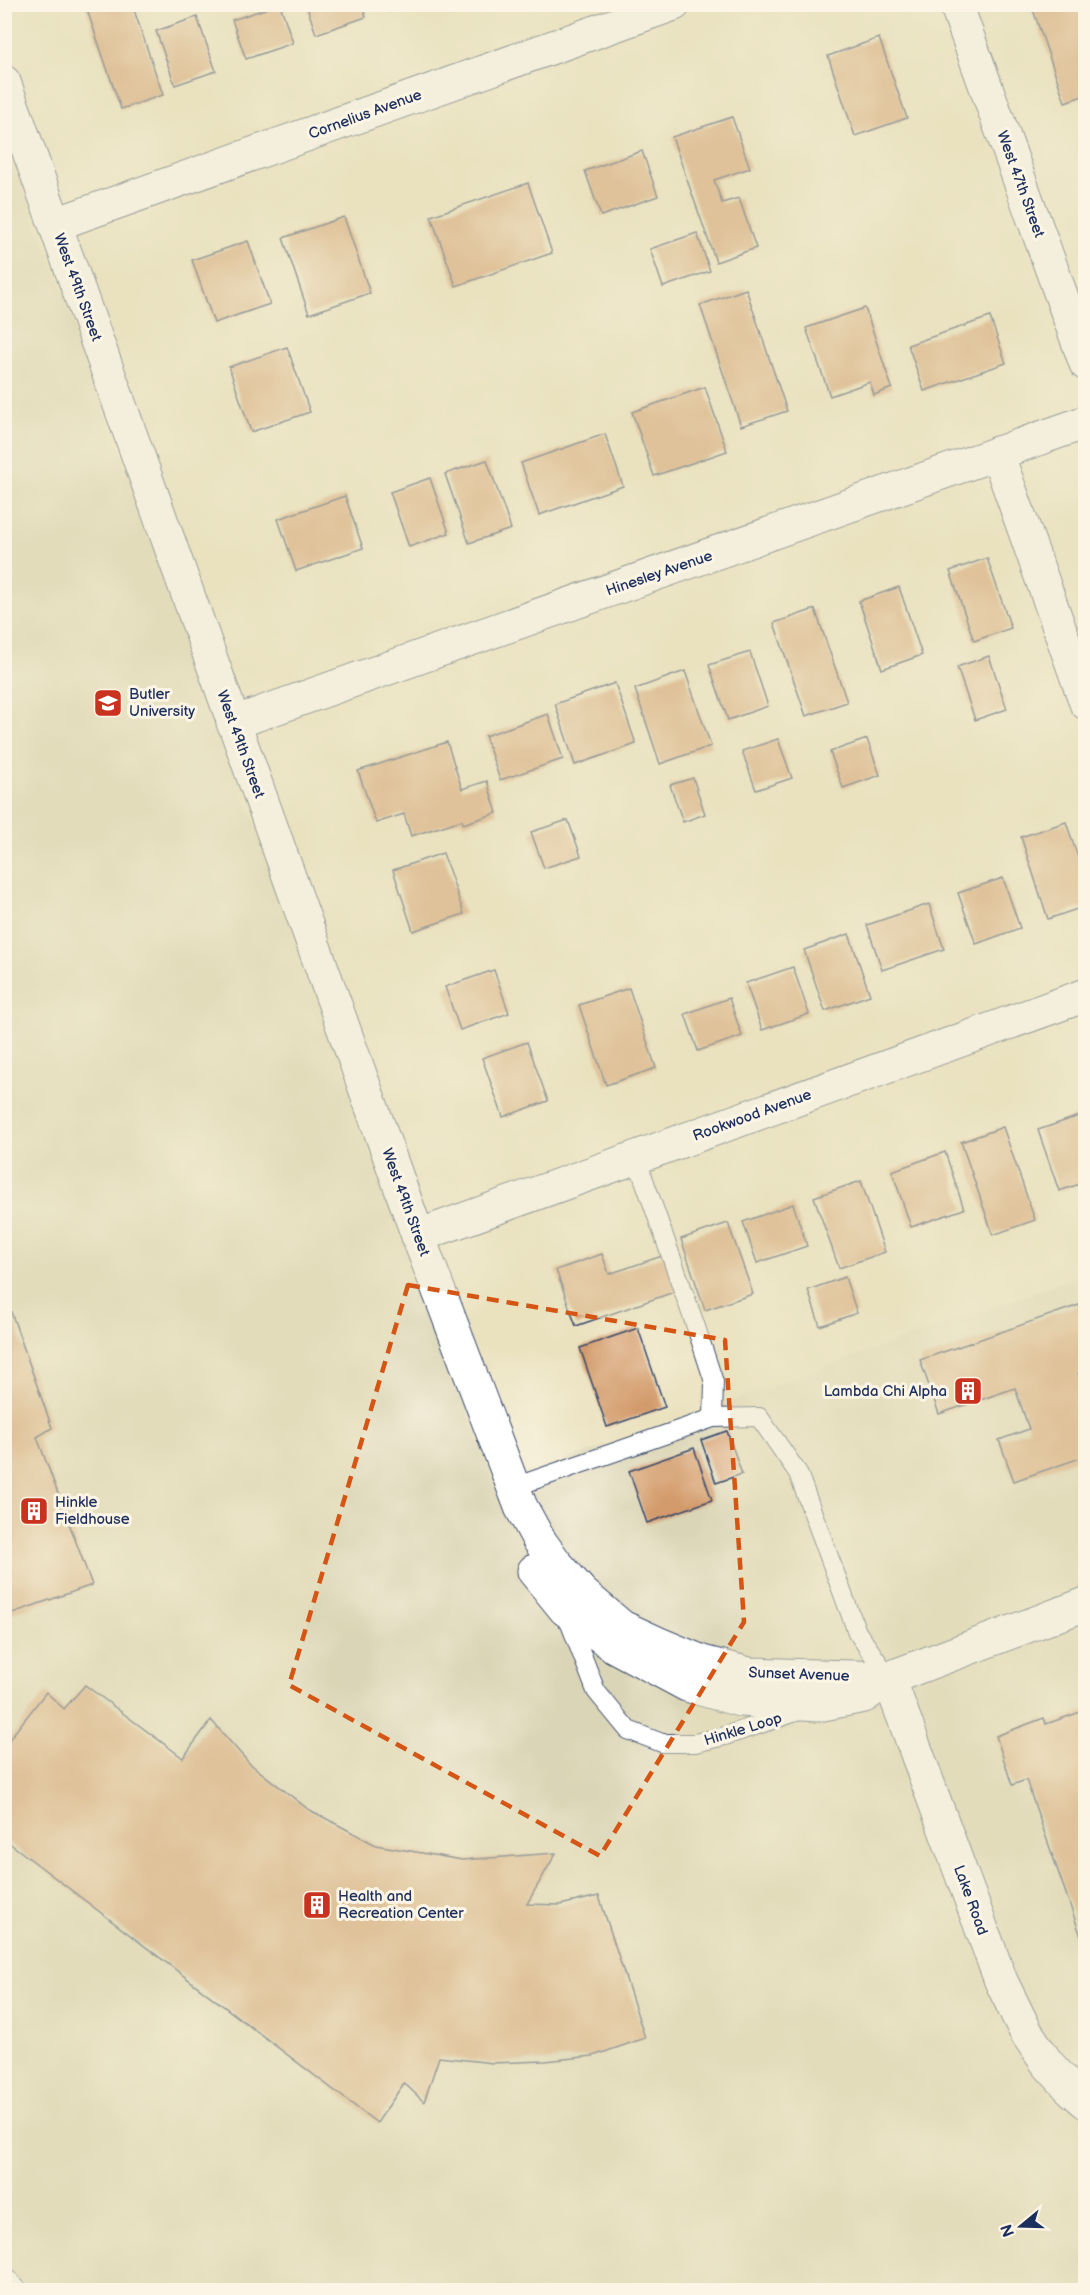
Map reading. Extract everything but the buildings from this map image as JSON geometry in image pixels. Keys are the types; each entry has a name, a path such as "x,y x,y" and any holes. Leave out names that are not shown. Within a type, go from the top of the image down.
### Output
{"street":[{"name":"Cornelius Avenue","path":"56,224 674,4"},
{"name":"West 47th Street","path":"956,4 1086,364"},
{"name":"West 49th Street","path":"4,82 418,1236 514,1487 521,1507 529,1546"},
{"name":"Hinesley Avenue","path":"233,723 1086,422"},
{"path":"997,453 1086,703"},
{"name":"Rookwood Avenue","path":"418,1236 1086,995"},
{"name":"West 49th Street","path":"482,1405 481,1465 500,1514 529,1546"},
{"name":"Sunset Avenue","path":"529,1546 565,1609 614,1646 687,1685 740,1700 818,1705 864,1696 889,1678 1086,1604"},
{"name":"Sunset Avenue","path":"529,1546 555,1562 582,1593 622,1627 702,1662 748,1674 889,1678"},
{"name":"Lake Road","path":"889,1678 1001,1981 1026,2032 1042,2055 1070,2088 1086,2102"}],"lane":[{"path":"636,1157 714,1382 713,1418"},
{"path":"514,1487 713,1418 759,1418 798,1473 857,1632 889,1678"},
{"name":"Hinkle Loop","path":"565,1609 596,1691 628,1730 662,1743 695,1743 725,1736 818,1705"},
{"path":"4,2274 18,2290"}],"highlighted area":[{"path":"408,1285 725,1340 744,1622 600,1856 289,1685"}],"shaded area":[{"name":"Butler University","path":"4,130 496,1486 1076,1277 1086,1304 1085,2290 5,2290"}],"place":[{"name":"Butler University","path":"108,703"},
{"name":"Lambda Chi Alpha","path":"968,1391"},
{"name":"Hinkle Fieldhouse","path":"34,1511"},
{"name":"Health and Recreation Center","path":"317,1905"}]}
